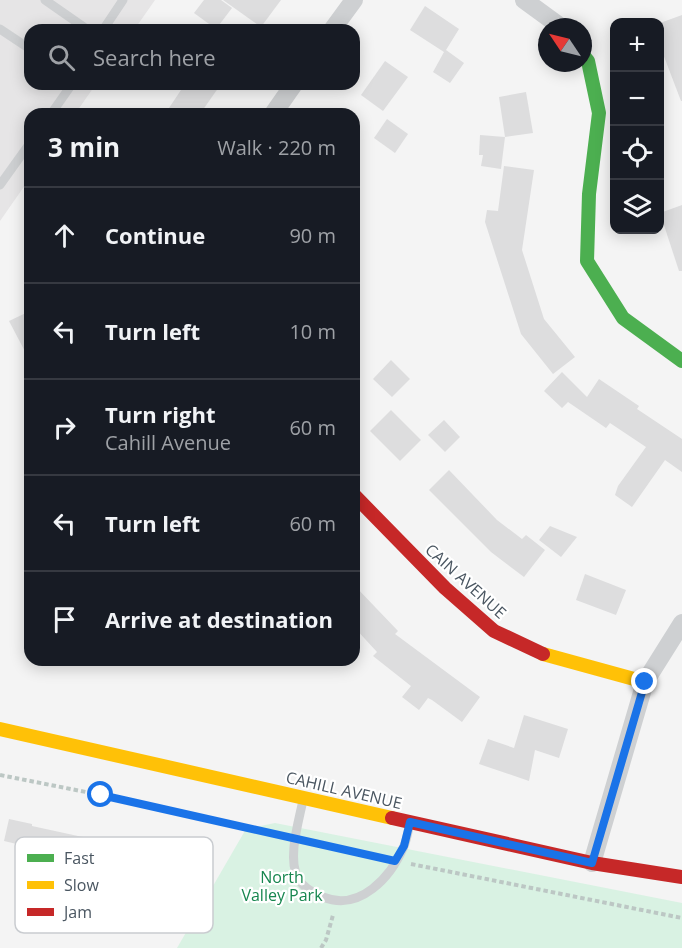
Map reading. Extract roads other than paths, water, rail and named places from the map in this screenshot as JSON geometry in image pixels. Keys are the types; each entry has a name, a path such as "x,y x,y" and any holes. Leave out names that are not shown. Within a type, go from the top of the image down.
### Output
{"street":[{"path":"336,24 354,0"},
{"path":"524,0 549,18"},
{"path":"590,72 599,113 589,194 587,261 623,318 682,361"},
{"path":"277,108 290,90"},
{"name":"CAIN AVENUE","path":"360,501 445,588 494,631 545,655 645,682"},
{"path":"592,863 645,682 682,623"},
{"name":"CAHILL AVENUE","path":"0,729 592,863 682,877"}],"lane":[{"path":"45,0 79,24"},
{"path":"107,24 123,0"},
{"path":"0,28 24,45"},
{"path":"55,108 68,90"},
{"path":"0,185 24,151"},
{"path":"304,798 293,858 297,878 309,891 328,899 350,899 370,892 384,879 404,846 410,822"}],"park label":[{"name":"North Valley Park","path":"282,886"}]}
